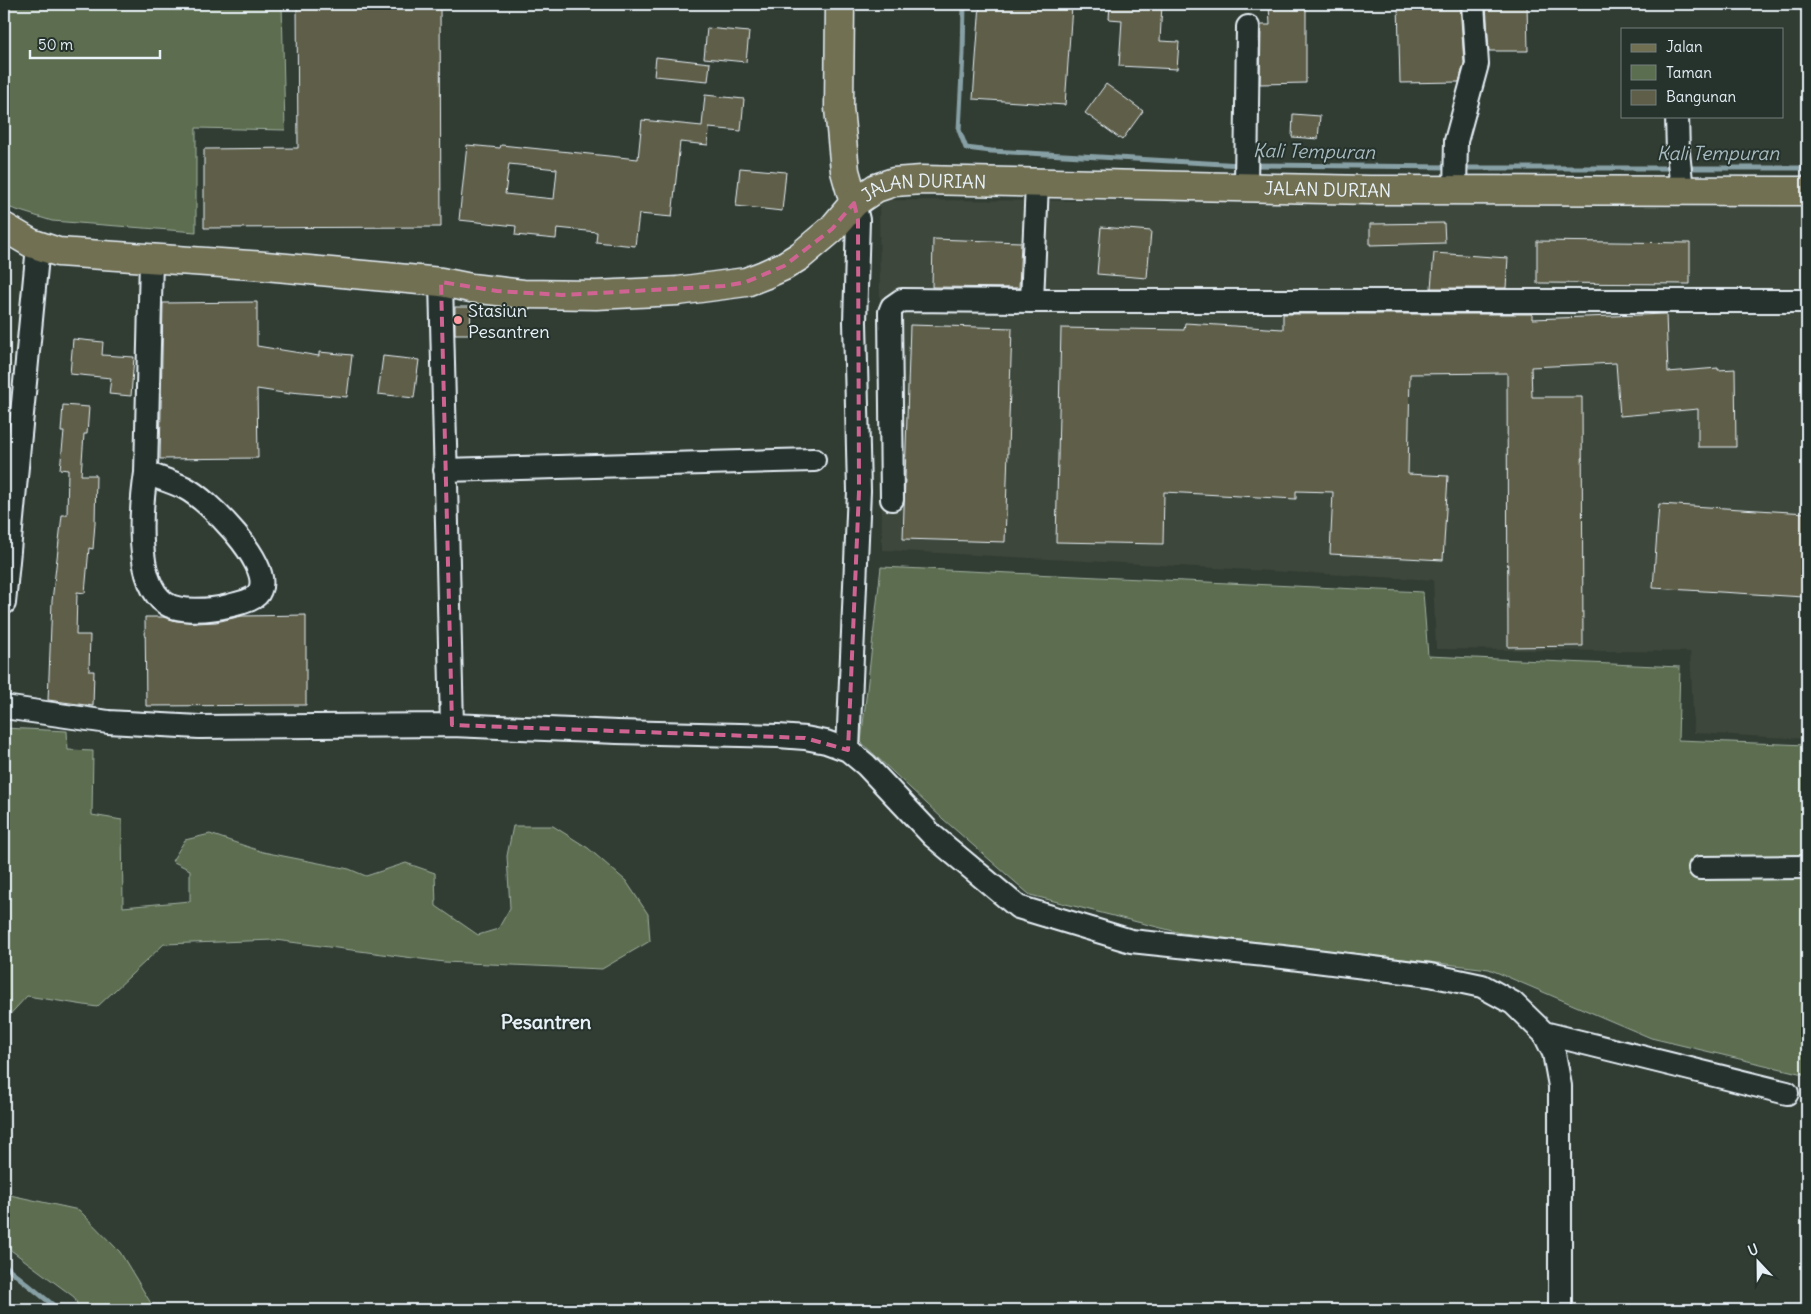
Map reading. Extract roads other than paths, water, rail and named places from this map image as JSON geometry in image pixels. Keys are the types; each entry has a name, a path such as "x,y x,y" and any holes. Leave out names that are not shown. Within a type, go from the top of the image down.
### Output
{"main road":[{"path":"840,4 839,108 845,171 854,203"},
{"name":"JALAN DURIAN","path":"4,228 38,246 58,252 265,266 441,282 497,291 562,295 678,291 746,282 784,266 800,256 832,229 854,203 876,188 894,182 922,180 1246,188 1679,172 1807,191"}],"street":[{"path":"1455,181 1456,141 1477,64 1473,4"},
{"path":"1246,188 1248,27"},
{"path":"1677,118 1679,172"},
{"path":"1032,302 1037,183"},
{"path":"848,750 859,491 855,322 858,220 854,203"},
{"path":"4,603 38,246"},
{"path":"146,473 185,488 205,502 225,520 243,542 256,565 262,581 260,592 248,601 219,608 186,610 166,604 154,593 148,576 141,547 143,494 146,473 151,259"},
{"path":"441,282 452,725"},
{"path":"892,499 890,312 892,307 902,300 1032,302 1807,302"},
{"path":"445,470 814,460"},
{"path":"4,707 108,722 199,727 452,725 796,737 826,742 848,750 866,765 933,836 1018,907 1131,941 1430,975 1482,986 1514,1004 1544,1032 1554,1053 1560,1086 1560,1310"},
{"path":"1700,868 1807,867"},
{"path":"1544,1032 1787,1093"}],"waterway":[{"name":"Kali Tempuran","path":"964,4 959,130 966,148 1242,165"},
{"name":"Kali Tempuran","path":"1253,165 1449,167"},
{"name":"Kali Tempuran","path":"1460,168 1674,168"},
{"name":"Kali Tempuran","path":"1685,168 1807,168"},
{"path":"4,1265 59,1310"}],"place":[{"name":"Stasiun Pesantren","path":"458,320"}],"district":[{"name":"Pesantren","path":"546,1021"}]}
